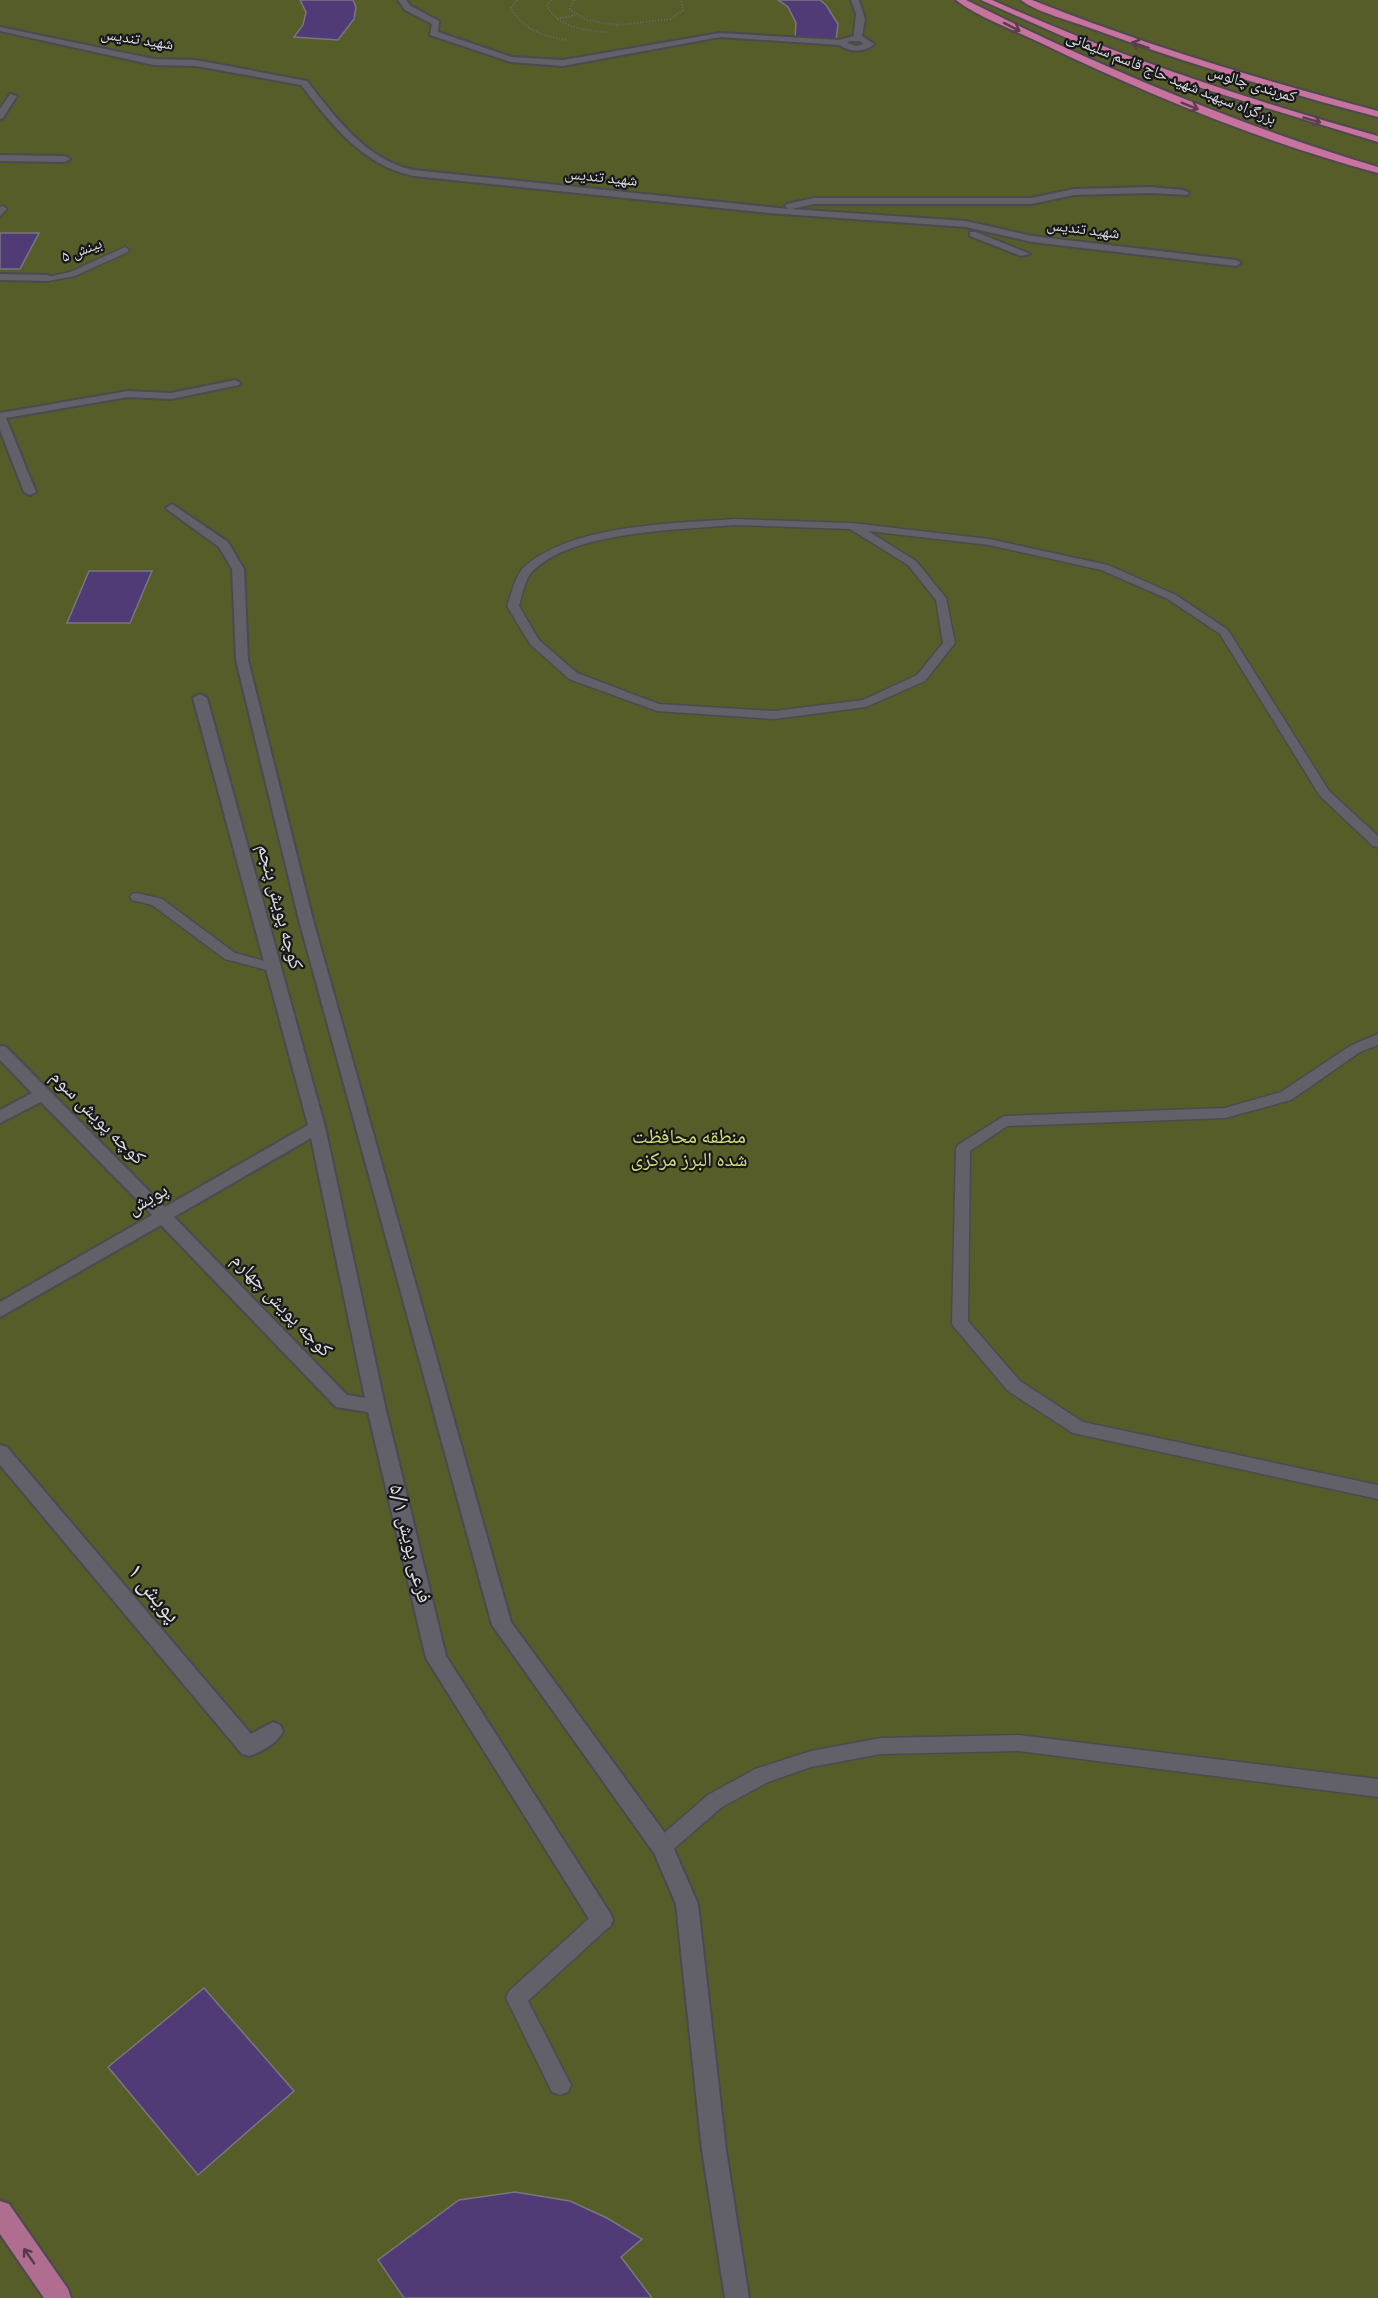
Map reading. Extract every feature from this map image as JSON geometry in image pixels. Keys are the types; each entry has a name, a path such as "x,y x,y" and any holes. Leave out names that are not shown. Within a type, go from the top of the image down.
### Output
{"highway":[{"path":"961,0 1001,7"},
{"name":"بزرگراه سپهبد شهید حاج قاسم سلیمانی","path":"961,0 1054,48 1196,109 1263,134 1378,170"},
{"name":"کمربندی چالوس","path":"985,0 1078,41 1159,71 1268,107 1378,138"},
{"name":"بزرگراه سپهبد شهید حاج قاسم سلیمانی","path":"1025,0 1101,31 1186,60 1378,114"}],"main road":[{"path":"0,2213 59,2298"}],"street":[{"path":"402,0 408,9 436,23 434,33 511,59 563,63 720,35 841,43 853,48 866,47 870,44 866,39 857,38 847,39 841,43"},
{"path":"855,0 861,29 857,38"},
{"name":"شهید تندیس","path":"0,28 154,62 196,63 304,83 337,125 375,157 404,171 443,177 769,210 966,224 1032,239 1236,263"},
{"path":"0,116 13,96"},
{"path":"0,158 65,159"},
{"path":"769,210 814,201 1031,201 1074,192 1151,190 1184,193"},
{"path":"941,222 1025,254"},
{"path":"0,277 48,278"},
{"path":"30,492 0,416 128,393 171,396 235,383"},
{"path":"172,507 224,544 238,569 242,660 306,920 502,1625 662,1847 687,1904 714,2150 737,2298"},
{"name":"کوچه پویش پنجم","path":"200,698 317,1127"},
{"name":"کوچه پویش سوم","path":"0,1051 163,1215"},
{"path":"0,1117 43,1094"},
{"name":"پویش","path":"0,1310 317,1127"},
{"name":"فرعی پویش ۵/۱","path":"317,1127 376,1406 436,1658 602,1920"},
{"name":"کوچه پویش چهارم","path":"163,1215 342,1402 376,1406"},
{"name":"پویش ۱","path":"0,1452 249,1747 273,1731"}],"lane":[{"name":"بینش ۵","path":"48,278 72,274 125,250"},
{"path":"852,526 912,562 942,600 949,643 921,678 866,703 774,715 657,706 573,676 534,642 513,606 526,572 563,546 629,531 734,522 852,526 989,542 1104,567 1172,597 1224,632 1324,793 1378,843"},
{"path":"137,897 157,902 230,956 273,968"},
{"path":"1378,1039 1355,1049 1286,1096 1226,1113 1004,1121 963,1149 960,1323 1014,1386 1079,1428 1378,1492"},
{"path":"662,1847 715,1801 762,1775 811,1759 881,1746 1019,1743 1378,1788"},
{"path":"561,2085 516,1998 602,1920"}],"path":[{"path":"517,0 511,8 516,20 533,31 571,41"},
{"path":"551,0 547,6 550,15 556,19 582,29 614,32"},
{"path":"574,0 570,9 575,15"},
{"path":"556,19 575,15 599,23 624,24 649,22 664,17 671,19 683,10 681,0"}],"green space":[{"name":"منطقه محافظت شده البرز مرکزی","path":"0,0 1378,0 1378,2298 0,2298"}],"building":[{"path":"300,0 353,0 356,7 354,19 338,40 294,37 303,25 306,12"},
{"path":"778,0 820,0 838,24 836,40 795,38 796,23 788,7"},
{"path":"0,233 39,233 20,269 0,269"},
{"path":"89,571 152,571 130,623 67,623"},
{"path":"204,1988 294,2091 198,2175 108,2067"},
{"path":"515,2192 570,2201 607,2218 642,2239 621,2257 652,2298 404,2298 378,2260 459,2200"}]}
